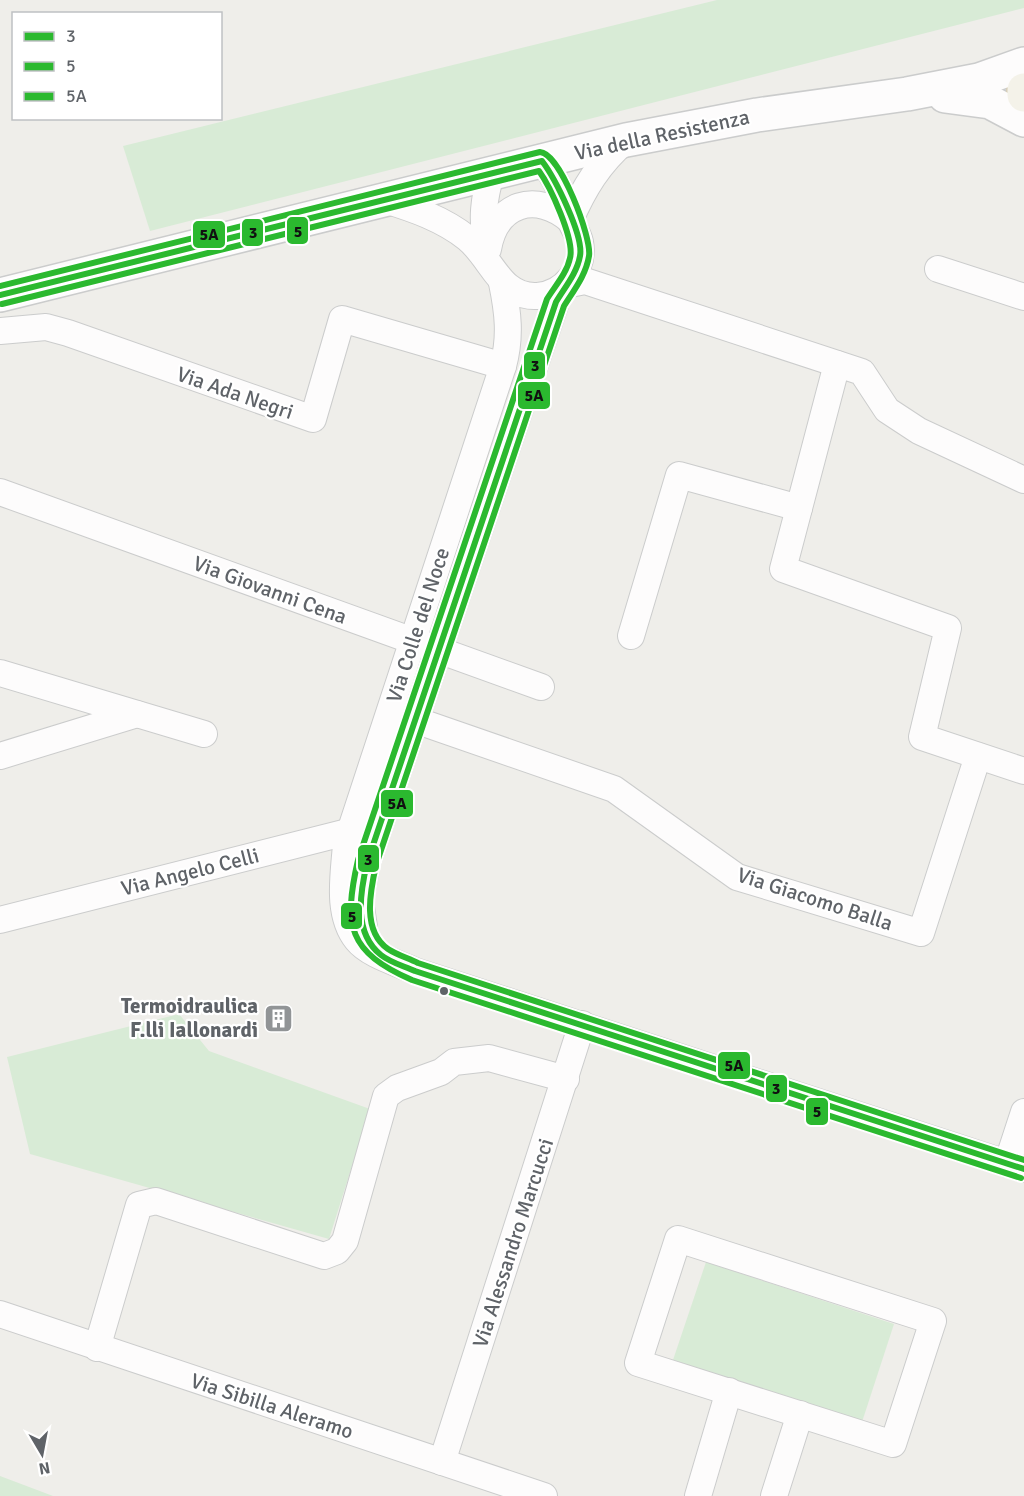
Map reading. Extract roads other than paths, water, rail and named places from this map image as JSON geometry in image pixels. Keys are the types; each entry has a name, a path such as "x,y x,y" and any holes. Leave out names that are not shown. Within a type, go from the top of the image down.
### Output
{"street":[{"name":"Via della Resistenza","path":"0,295 626,140 757,115 907,94 979,80 1024,64"},
{"name":"Via della Resistenza","path":"907,94 981,99 1005,108 1024,120"},
{"path":"570,220 596,171 607,156 626,140"},
{"path":"542,161 557,180 570,220 595,270 624,293"},
{"name":"Via Colle del Noce","path":"491,174 485,196 482,226 509,324 509,345 346,844 342,892 348,921 357,941 380,955 415,971 1016,1166"},
{"path":"385,200 422,212 467,238 494,266 512,290 529,296 552,293 565,285 585,281 862,372 887,410 919,431 1024,480"},
{"path":"494,266 494,229 501,219 522,205 538,204 551,207 570,220"},
{"name":"Via Colle del Noce","path":"380,955 366,933 360,902 367,863 556,302 576,270 581,245"},
{"path":"938,269 1024,297"},
{"name":"Via Ada Negri","path":"0,331 46,327 68,333 124,355 313,419 342,319 503,366"},
{"path":"837,364 783,569 948,628 922,737 1024,771"},
{"path":"630,636 679,475 799,508"},
{"name":"Via Giovanni Cena","path":"0,492 541,687"},
{"path":"0,673 204,734"},
{"path":"0,756 137,714"},
{"name":"Via Giacomo Balla","path":"415,720 615,789 737,877 921,933 978,756"},
{"name":"Via Angelo Celli","path":"0,920 380,824"},
{"name":"Via Alessandro Marcucci","path":"442,1462 582,1024"},
{"path":"97,1348 139,1205 156,1201 324,1256 337,1251 345,1241 386,1096 397,1088 441,1072 454,1062 489,1058 566,1079"},
{"path":"1016,1166 1024,1112"},
{"path":"678,1239 933,1320 893,1444 800,1414 638,1363 678,1239"},
{"name":"Via Sibilla Aleramo","path":"0,1314 544,1496"},
{"path":"698,1496 729,1391"},
{"path":"774,1496 800,1414"}],"place":[{"name":"Termoidraulica F.lli Iallonardi","path":"279,1018"}]}
